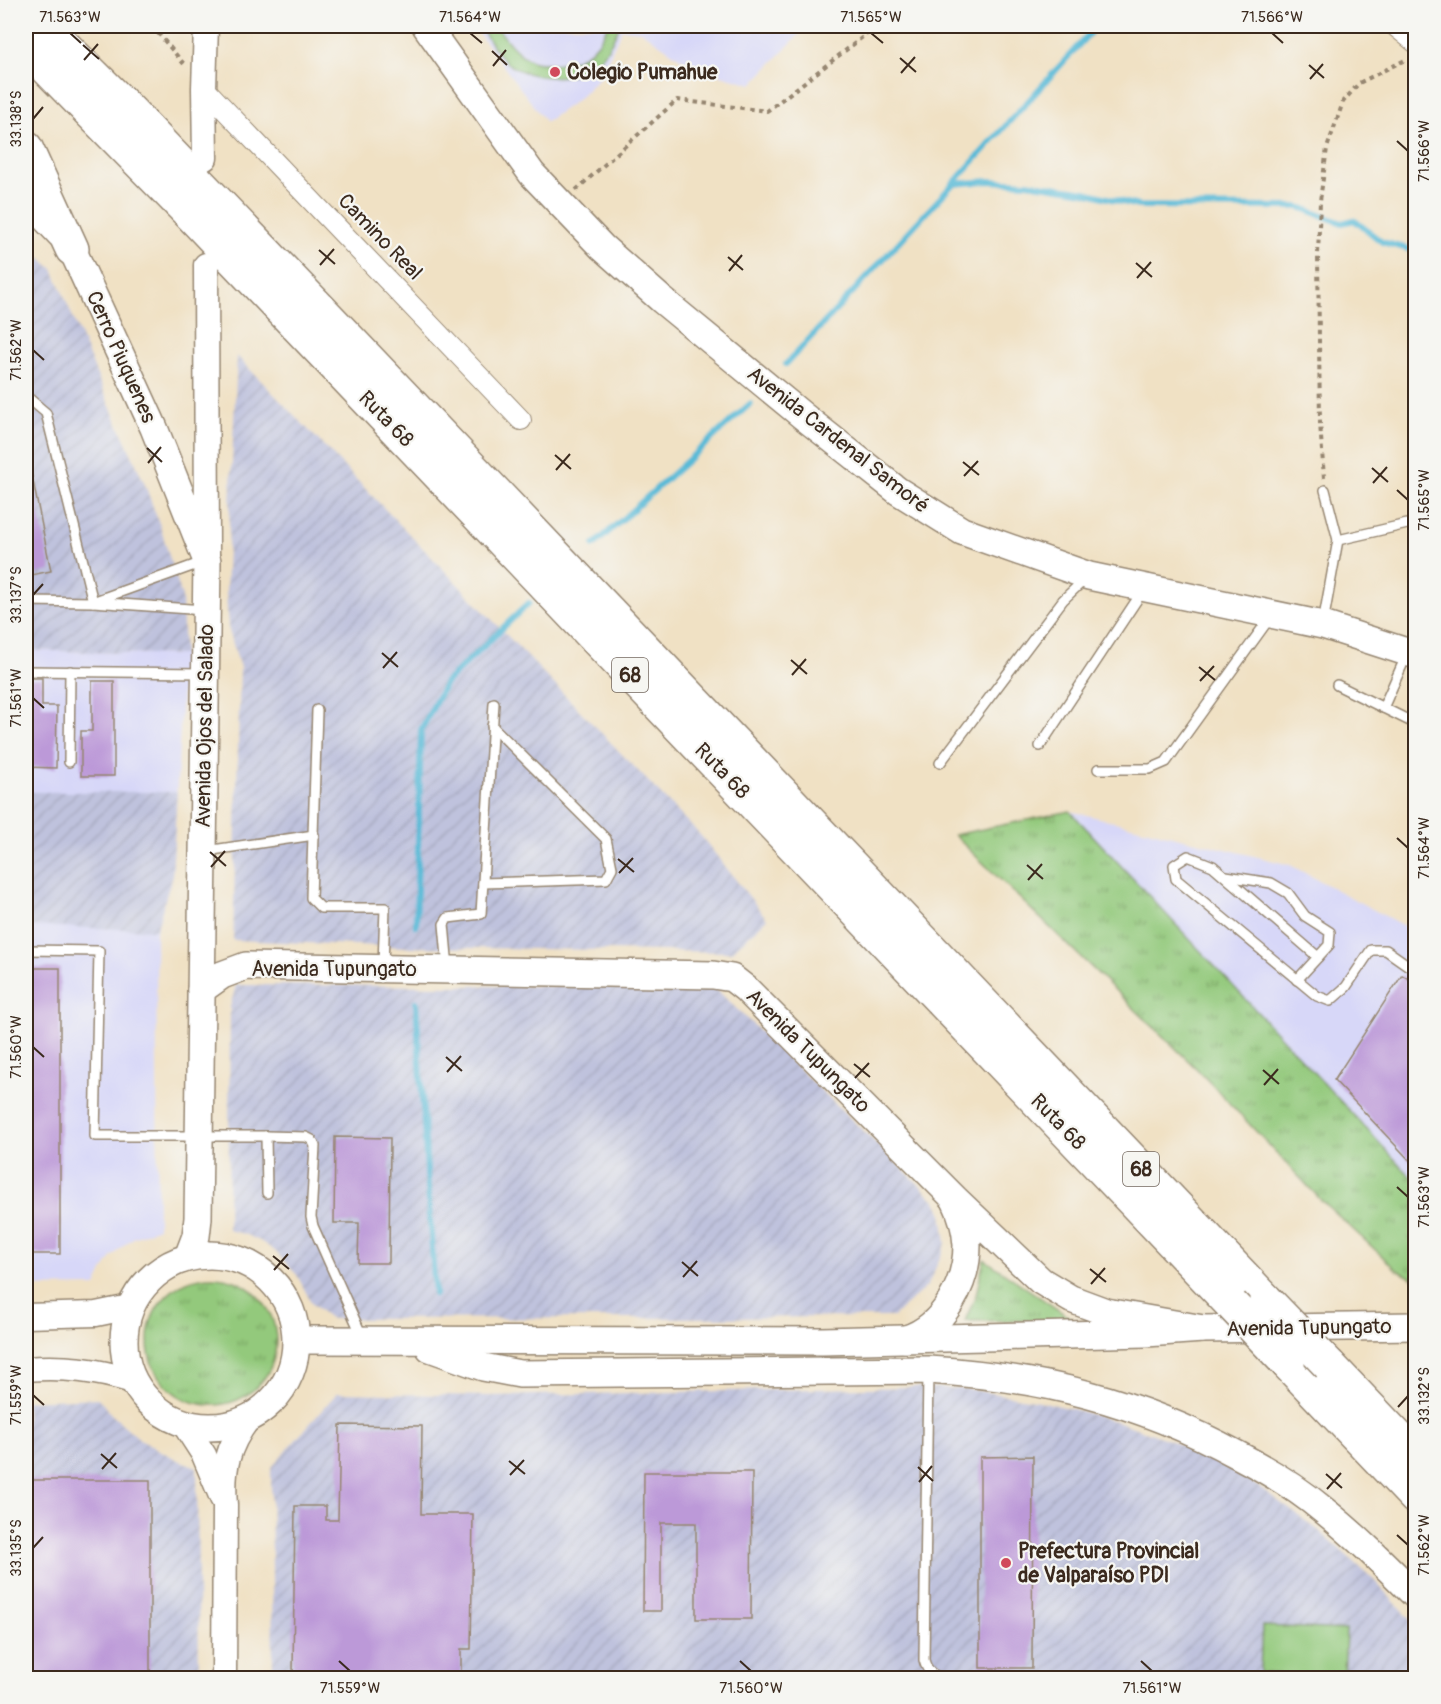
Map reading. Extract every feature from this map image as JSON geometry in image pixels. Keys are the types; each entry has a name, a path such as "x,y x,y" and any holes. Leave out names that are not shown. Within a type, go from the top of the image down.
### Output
{"highway":[{"name":"Ruta 68","path":"44,26 127,108 344,334 1416,1456"},
{"name":"Ruta 68","path":"26,47 192,216 1416,1498"},
{"path":"26,148 72,249"}],"main road":[{"name":"Avenida Cardenal Samoré","path":"426,26 532,174 602,247 662,300 898,491 962,531 1089,576 1323,626 1412,653"},
{"name":"Cerro Piuquenes","path":"72,249 154,428 207,561"},
{"name":"Avenida Ojos del Salado","path":"188,1257 197,1227 207,561"},
{"name":"Avenida Tupungato","path":"201,990 222,975 246,966 713,975 732,978 746,989 955,1199 1041,1281 1071,1299 1097,1309 1203,1329"},
{"path":"906,1339 917,1335 940,1316 953,1297 962,1277 967,1245 963,1221 955,1199"},
{"path":"219,1255 249,1263 274,1283 291,1309 295,1324 296,1356 284,1387 268,1405 248,1419 216,1428 184,1424 154,1408 133,1381 126,1363 123,1344 125,1326 136,1296 153,1276 188,1257 219,1255"},
{"name":"Avenida Tupungato","path":"297,1340 822,1341 1146,1333 1203,1329 1416,1326"},
{"name":"Avenida Tupungato","path":"396,1341 436,1350 483,1367 520,1374 928,1370 1016,1378 1060,1387 1103,1398 1183,1427 1255,1464 1322,1508 1416,1596"}],"street":[{"path":"205,158 206,26"},
{"path":"1395,26 1416,44"},
{"name":"Camino Real","path":"204,88 521,420"},
{"name":"Cerro Piuquenes","path":"26,200 72,249"},
{"name":"Avenida Ojos del Salado","path":"206,265 207,561"},
{"path":"26,1316 96,1314 130,1308"},
{"path":"26,1370 52,1367 103,1372 133,1381"},
{"path":"224,1678 225,1505 223,1485 231,1447 248,1419"},
{"path":"184,1424 204,1455 225,1505"}],"lane":[{"path":"26,396 46,413 93,602"},
{"path":"1323,626 1338,540 1325,490"},
{"path":"1338,540 1416,522"},
{"path":"93,602 207,561"},
{"path":"940,763 1063,600 1089,576"},
{"path":"1040,746 1145,587"},
{"path":"26,601 93,602 207,610"},
{"path":"1098,769 1150,769 1166,762 1272,614"},
{"path":"1383,708 1412,653"},
{"path":"26,671 206,673"},
{"path":"69,762 70,671"},
{"path":"1337,685 1416,724"},
{"path":"448,970 444,924 448,918 481,914 494,703"},
{"path":"317,710 311,898 321,908 385,908 383,968"},
{"path":"483,883 606,879 612,868 606,839 492,726"},
{"path":"203,851 314,835"},
{"path":"1318,957 1213,866 1188,856 1174,865 1176,879 1317,996 1330,1001 1346,987 1371,950 1386,950 1416,971"},
{"path":"1224,876 1271,883 1288,893 1305,916 1330,932 1329,945 1297,980"},
{"path":"26,950 99,951 95,1136 266,1136 306,1137 312,1140 315,1146 311,1217 313,1226 364,1341"},
{"path":"266,1136 267,1192"},
{"path":"928,1370 924,1660 933,1675 944,1678"}],"path":[{"path":"152,26 204,88"},
{"path":"560,204 677,100 767,111 877,26"},
{"path":"1325,490 1320,423 1318,255 1320,201 1327,148 1343,102 1359,83 1416,55"}],"shaded area":[{"name":"Colegio Pumahue","path":"473,26 807,26 752,84 693,67 641,31 622,29 600,77 577,100 546,122"},
{"path":"26,245 53,269 144,482 182,597 184,655 26,650"},
{"path":"237,356 701,836 767,919 731,952 406,947 233,940 240,668 228,627 226,591"},
{"path":"26,650 184,655 172,876 156,930 158,1228 133,1238 122,1247 104,1269 96,1286 26,1287"},
{"path":"26,792 177,792 172,876 156,930 26,926"},
{"path":"1070,811 1290,865 1415,932 1415,1181"},
{"path":"236,985 714,987 935,1200 942,1212 946,1244 928,1285 893,1317 331,1319 312,1304 297,1275 275,1251 260,1241 228,1230 230,1007"},
{"path":"914,1387 968,1389 1040,1401 1076,1410 1161,1437 1203,1454 1233,1471 1318,1530 1370,1576 1415,1624 1415,1678 273,1678 271,1468 337,1393 489,1396"},
{"path":"98,1398 111,1414 142,1441 197,1467 199,1678 26,1678 26,1401"}],"green space":[{"path":"479,26 496,26 516,50 532,61 556,64 584,56 598,43 607,26 619,26 609,48 595,64 571,75 544,77 518,70 503,60"},
{"path":"1070,811 1415,1181 1415,1280 1397,1270 1321,1200 1198,1070 954,835"},
{"path":"984,1259 1073,1320 965,1321 976,1295"},
{"path":"212,1277 237,1282 257,1296 271,1316 276,1341 271,1366 257,1386 237,1400 212,1405 187,1400 167,1386 153,1366 148,1341 153,1316 167,1296 187,1282"},
{"path":"1262,1626 1346,1630 1344,1677 1260,1673"}],"building":[{"path":"26,446 51,571 26,576"},
{"path":"26,678 42,678 42,706 57,706 56,768 26,767"},
{"path":"92,681 114,681 114,776 81,776 81,731 92,731"},
{"path":"26,968 60,968 60,1254 26,1254"},
{"path":"1402,975 1416,983 1416,1083 1413,1087 1416,1090 1416,1167 1334,1080"},
{"path":"335,1137 390,1138 389,1263 358,1263 359,1223 334,1223"},
{"path":"340,1425 422,1426 421,1514 473,1514 471,1649 461,1649 461,1675 293,1673 295,1506 326,1506 326,1520 338,1520"},
{"name":"Prefectura Provincial de Valparaíso PDI","path":"1033,1456 1032,1668 980,1668 980,1457"},
{"path":"644,1472 752,1472 751,1619 696,1619 696,1523 661,1523 661,1611 643,1611"},
{"path":"26,1480 150,1480 150,1678 26,1678"}],"waterway":[{"path":"786,364 1096,26"},
{"path":"953,184 989,181 1027,183 1085,192 1138,206 1299,207 1342,223 1354,220 1382,242 1416,251"},
{"path":"594,545 750,404"},
{"path":"416,926 421,730 446,682 529,603"},
{"path":"416,1002 435,1294"}],"place":[{"name":"Colegio Pumahue","path":"555,72"},
{"name":"Prefectura Provincial de Valparaíso PDI","path":"1006,1563"}]}
